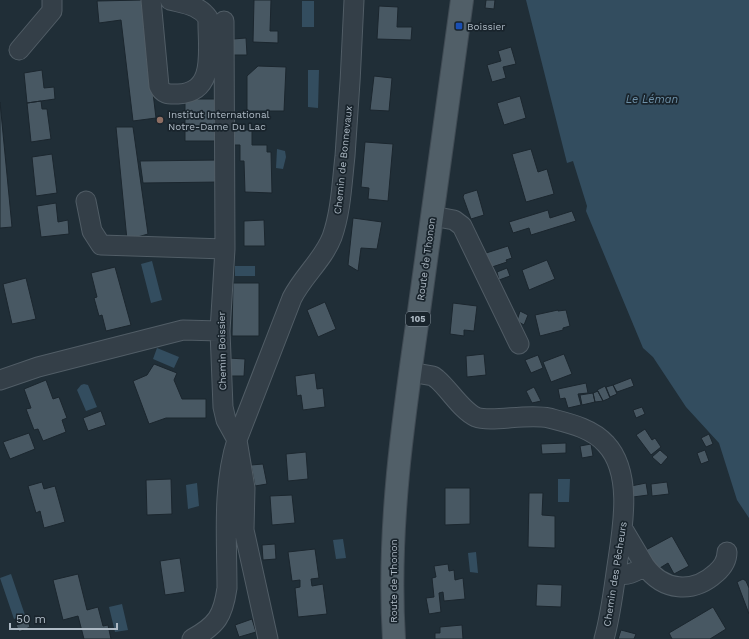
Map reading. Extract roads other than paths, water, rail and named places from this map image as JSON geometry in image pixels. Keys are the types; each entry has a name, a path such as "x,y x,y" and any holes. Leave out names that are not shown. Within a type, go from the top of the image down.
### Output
{"main road":[{"name":"Route de Thonon","path":"394,639 392,579 394,522 401,442 462,0"}],"street":[{"path":"19,50 52,11 52,0"},
{"path":"151,0 159,86 162,91 168,94 188,93 199,87 205,79 207,69 208,18 204,12 196,7 170,0"},
{"name":"Chemin de Bonnevaux","path":"237,440 292,298 304,278 320,259 332,237 337,216 344,166 354,0"},
{"name":"Chemin Boissier","path":"224,21 225,249 220,330 224,415 237,440"},
{"path":"86,201 92,231 101,245 225,249"},
{"path":"432,216 454,220 462,226 519,344"},
{"path":"0,380 38,367 183,330 220,330"},
{"name":"Chemin des Pêcheurs","path":"410,372 433,376 470,413 478,418 531,416 545,417 586,430 601,439 610,449 619,467 622,480 623,529 604,639"},
{"path":"192,639 215,624 225,603 227,588 227,484 230,461 237,440"},
{"path":"237,440 245,488 244,530 268,639"},
{"path":"623,529 653,578 674,586 693,587 706,582 720,569 726,560 727,552"},
{"path":"616,573 622,575 632,574 645,566"}],"water":[{"name":"Le Léman","path":"526,0 749,0 749,518 737,500 719,443 686,407 653,357 643,348 586,211 587,206 573,161 567,163"},
{"path":"302,1 314,1 314,27 302,27"},
{"path":"308,70 319,70 318,108 308,107"},
{"path":"277,149 285,151 286,157 283,169 276,168"},
{"path":"152,261 162,300 151,303 141,264"},
{"path":"235,266 255,266 255,276 235,276"},
{"path":"157,348 179,357 174,368 153,359"},
{"path":"84,384 88,385 97,407 86,411 77,390"},
{"path":"558,479 570,479 569,502 558,502"},
{"path":"197,483 199,506 188,509 186,485"},
{"path":"343,539 346,558 336,559 333,540"},
{"path":"476,552 478,573 470,572 468,553"},
{"path":"11,574 25,615 14,619 0,578"},
{"path":"122,604 128,630 115,632 109,607"}],"place":[{"name":"Boissier","path":"459,26"},
{"name":"Institut International Notre-Dame Du Lac","path":"160,120"}]}
